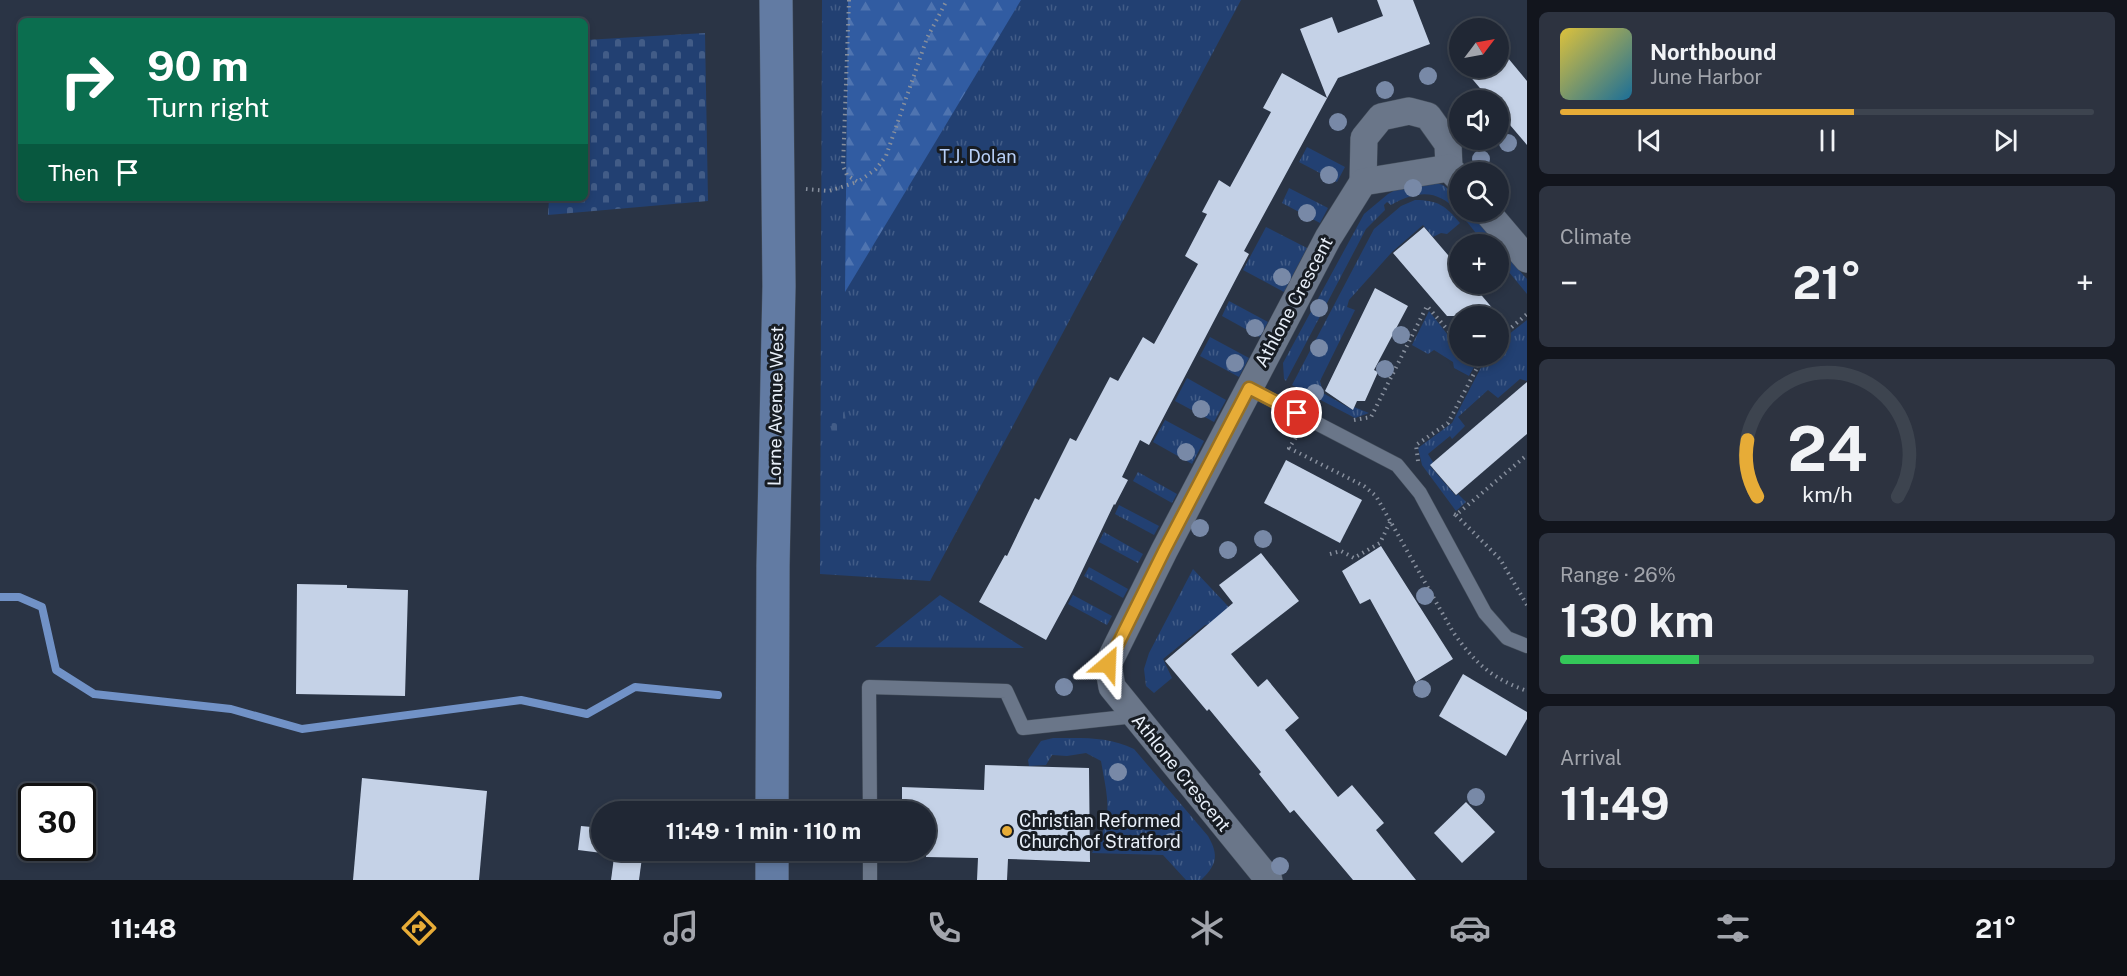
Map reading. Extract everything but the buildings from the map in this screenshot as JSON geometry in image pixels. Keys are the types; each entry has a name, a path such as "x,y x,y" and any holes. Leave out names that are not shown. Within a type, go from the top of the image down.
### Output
{"main road":[{"name":"Lorne Avenue West","path":"772,801 773,578 779,286 776,0"},
{"path":"772,861 772,880"}],"street":[{"path":"1449,174 1363,182 1364,138 1381,117 1409,111 1428,116 1448,144 1452,162"},
{"name":"Athlone Crescent","path":"1264,880 1112,687 1108,664 1164,551 1328,238 1363,182"},
{"path":"1496,222 1527,259"}],"lane":[{"path":"1249,388 1397,465 1420,493 1485,613 1507,638 1527,646"},
{"path":"870,801 869,687 1006,691 1023,728 1135,716"},
{"path":"870,861 870,880"}],"path":[{"path":"849,0 843,166 847,175 858,182"},
{"path":"778,187 829,191 858,182 876,169 886,156 927,38 947,0"},
{"path":"1352,420 1371,417 1427,306 1449,331"},
{"path":"1509,330 1527,314"},
{"path":"1418,463 1416,446 1448,423 1478,366"},
{"path":"1301,429 1289,448 1365,486 1376,496 1466,651 1504,683 1527,691"},
{"path":"1456,515 1527,456"},
{"path":"1449,508 1500,559 1527,605"},
{"path":"1329,554 1341,551 1354,558 1380,543 1390,521"}],"green space":[{"name":"T.J. Dolan","path":"822,0 1241,0 930,581 820,574"},
{"path":"848,0 1021,0 845,292"},
{"path":"705,33 708,201 548,215 549,201 588,201 588,40"},
{"path":"1307,147 1345,167 1337,182 1299,162"},
{"path":"1429,181 1443,185 1449,190 1449,204 1435,196 1423,194 1408,197 1391,205 1387,202 1384,205 1385,210 1366,229 1286,381 1283,363 1364,214 1388,194 1403,186"},
{"path":"1289,188 1328,208 1320,223 1282,203"},
{"path":"1415,200 1430,201 1449,211 1449,222 1460,223 1447,234 1441,233 1433,237 1423,225 1392,252 1349,300 1347,307 1355,310 1320,381 1323,393 1353,410 1354,407 1369,413 1355,418 1292,385 1374,229 1401,206"},
{"path":"1467,222 1479,222 1490,234 1477,234"},
{"path":"1266,227 1307,248 1284,292 1243,270"},
{"path":"1510,260 1527,279 1527,294 1509,272"},
{"path":"1229,301 1268,322 1260,337 1222,316"},
{"path":"1429,311 1449,336 1449,359 1434,350 1428,354 1412,345"},
{"path":"1527,320 1527,381 1520,379 1498,398 1488,390 1458,417 1465,426 1452,439 1450,436 1428,454 1433,462 1430,466 1456,496 1458,494 1466,502 1456,511 1422,465 1418,448 1452,423 1482,366 1509,366 1509,334"},
{"path":"1210,337 1249,358 1239,377 1200,356"},
{"path":"1454,366 1474,367 1469,376"},
{"path":"1187,378 1226,400 1214,422 1175,401"},
{"path":"844,409 848,434 832,434 831,411"},
{"path":"1165,420 1204,441 1192,464 1153,442"},
{"path":"1138,472 1177,494 1172,503 1133,481"},
{"path":"1119,505 1159,526 1154,535 1115,514"},
{"path":"1104,532 1143,554 1138,563 1099,542"},
{"path":"1089,567 1128,589 1123,598 1084,576"},
{"path":"1193,569 1242,621 1205,625 1163,659 1172,678 1154,693 1146,686 1144,669 1149,653"},
{"path":"940,595 1024,648 875,647"},
{"path":"1073,595 1112,616 1107,625 1068,604"},
{"path":"1053,738 1105,740 1134,749 1208,836 1214,849 1215,860 1206,875 1201,880 1186,880 1163,855 1092,853 1104,829 1106,819 1107,798 1101,761 1086,753 1067,756 1052,755 1046,765 1029,766 1028,760 1041,741"}],"waterway":[{"path":"0,597 19,597 42,607 56,670 94,694 231,709 302,729 521,700 587,714 635,687 718,695"}],"place":[{"name":"Christian Reformed Church of Stratford","path":"1007,831"}],"route":[{"path":"1108,664 1249,388 1297,413"}]}
